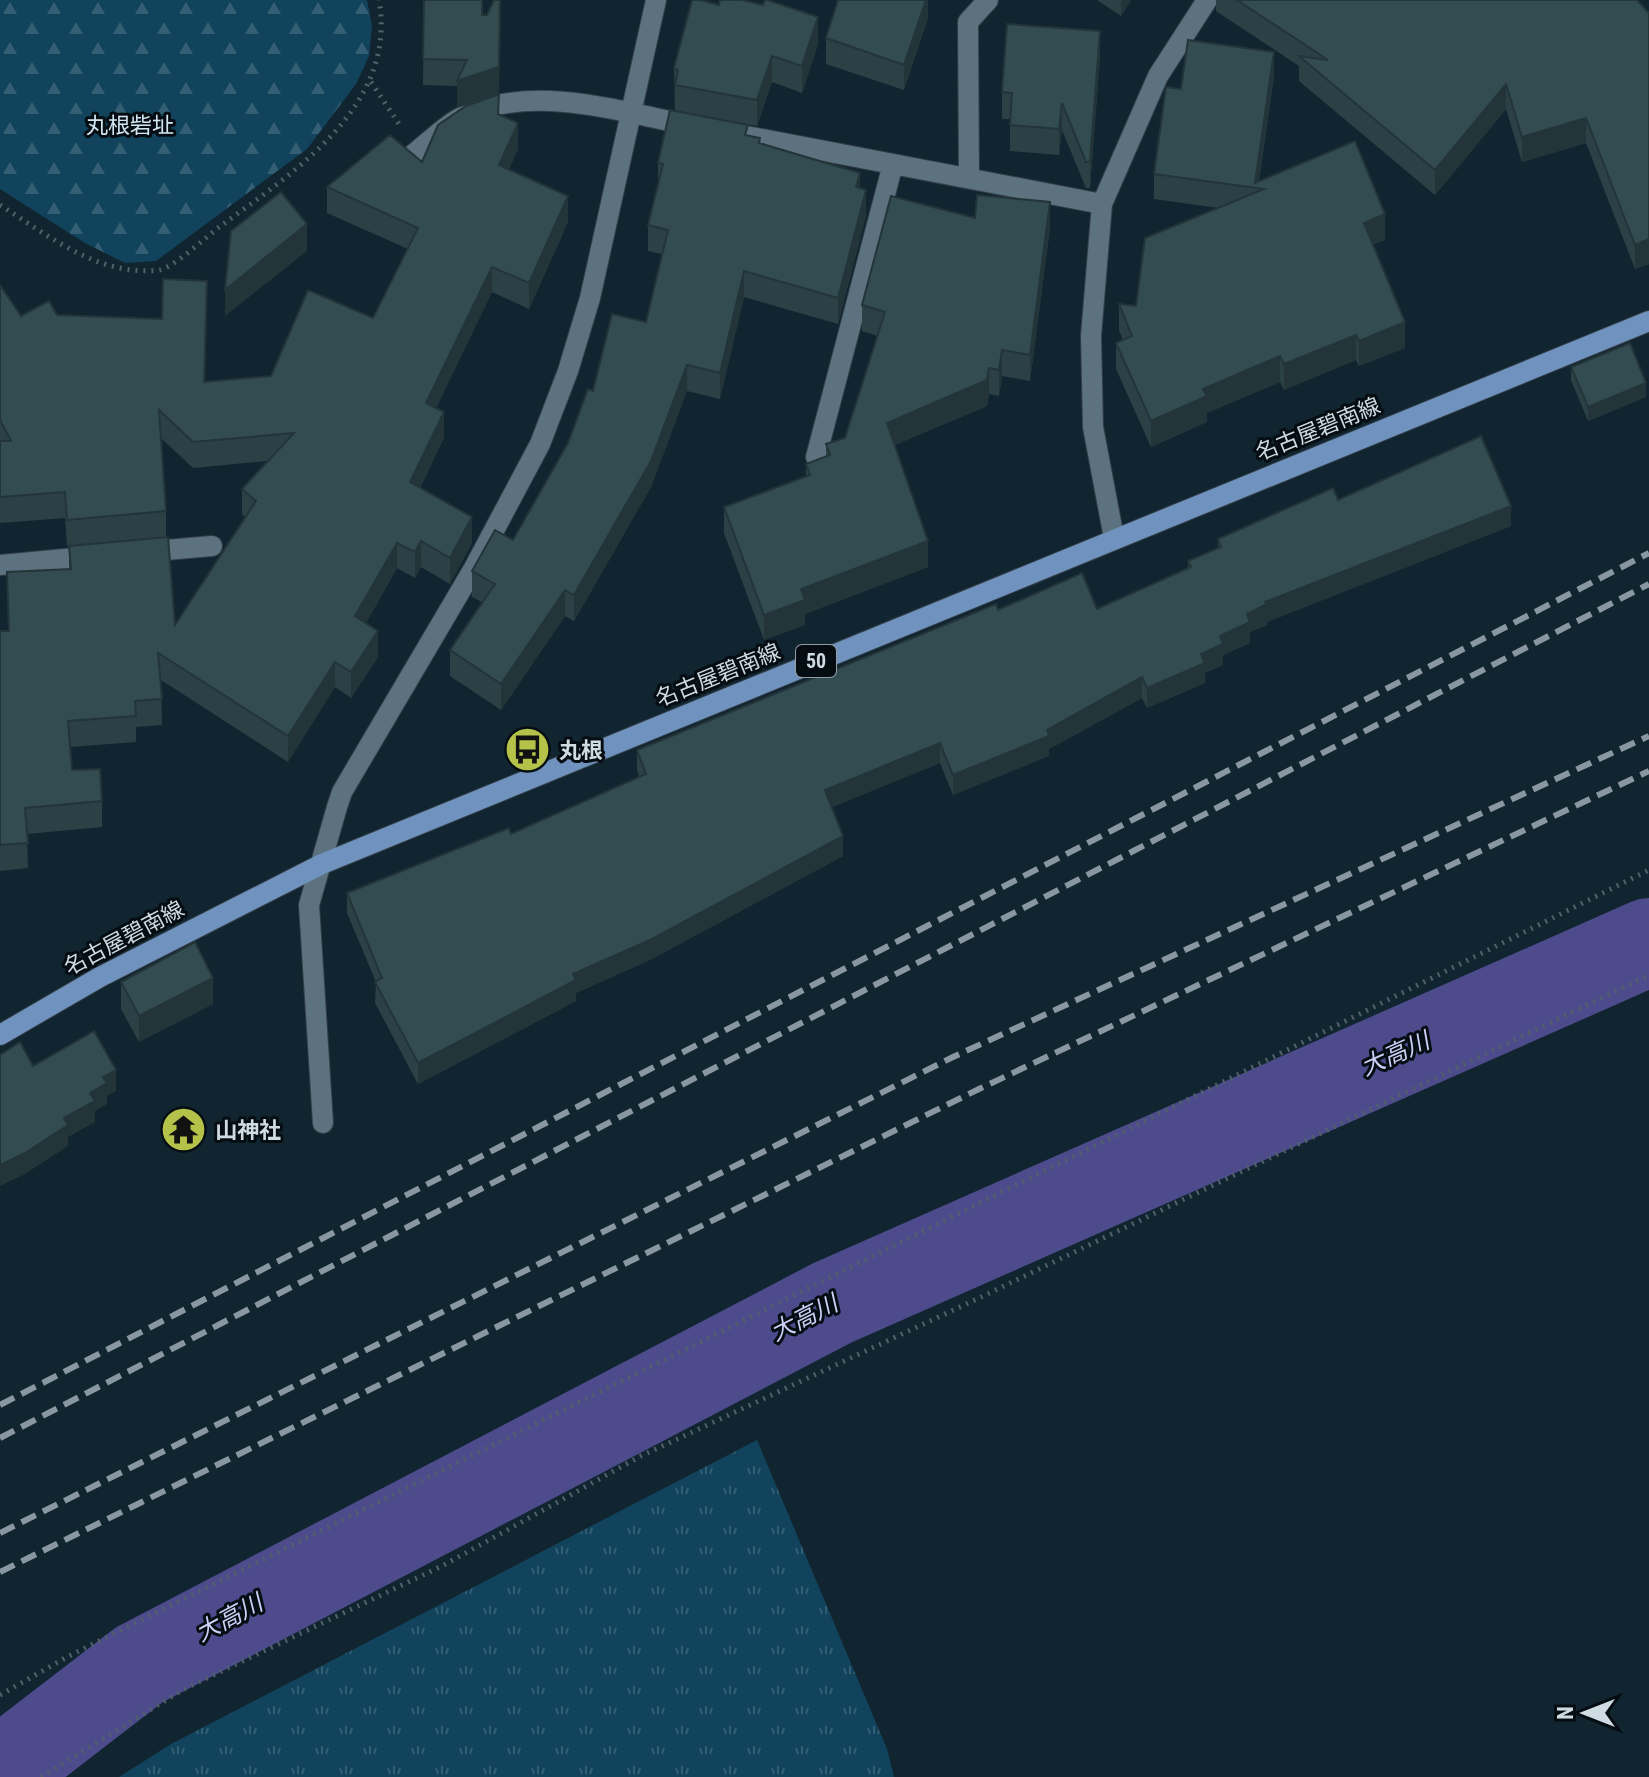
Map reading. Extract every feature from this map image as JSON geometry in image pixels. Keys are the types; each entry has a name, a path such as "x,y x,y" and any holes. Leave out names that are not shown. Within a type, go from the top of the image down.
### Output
{"main road":[{"name":"名古屋碧南線","path":"0,1035 100,977 322,864 1649,321"}],"street":[{"path":"323,1123 309,905 342,792 474,568 540,444 568,371 590,298 656,0"},
{"path":"969,178 968,22 988,0"},
{"path":"1114,538 1093,427 1091,336 1102,204 1158,76 1207,0"},
{"path":"416,152 468,114 509,102 552,101 1102,204"},
{"path":"816,457 893,164"},
{"path":"0,565 212,546"}],"path":[{"path":"0,205 79,254 121,271 163,269 316,155 371,81 380,58 383,30 379,0"},
{"path":"371,81 416,152"},
{"path":"0,1695 81,1650 1649,870"},
{"path":"41,1777 184,1689 442,1566 641,1456 977,1299 1649,975"}],"green space":[{"name":"丸根砦址","path":"0,0 367,0 372,26 369,56 356,84 307,149 156,261 125,263 85,243 0,189"},
{"path":"757,1440 887,1749 894,1777 119,1777 171,1744"}],"building":[{"path":"424,0 482,0 482,15 487,15 494,0 500,0 499,67 457,81 467,60 423,59"},
{"path":"692,0 719,5 720,0 742,0 763,5 767,0 818,17 802,66 772,56 757,100 675,85 678,70 674,68"},
{"path":"838,0 926,0 904,65 826,38"},
{"path":"1237,0 1637,0 1649,13 1649,239 1635,245 1586,118 1522,137 1506,84 1435,170 1299,56 1328,60"},
{"path":"1007,24 1100,31 1090,162 1086,162 1062,103 1059,129 1010,125 1012,93 1002,92"},
{"path":"1188,40 1274,52 1255,183 1355,141 1385,214 1364,223 1405,322 1359,341 1356,335 1284,364 1280,356 1203,389 1207,396 1151,421 1116,343 1132,336 1119,304 1136,306 1145,238 1264,189 1154,174 1166,87 1181,89"},
{"path":"499,94 498,114 518,123 499,165 568,196 529,283 492,267 426,403 444,412 410,482 472,517 450,558 421,541 415,552 397,543 355,616 378,631 351,672 335,662 288,736 158,653 162,699 135,701 136,716 68,721 72,770 100,769 102,801 25,808 28,843 0,845 0,631 9,631 7,572 71,569 69,546 168,537 175,625 256,501 242,489 294,433 193,442 159,410 166,511 67,520 65,492 0,497 0,441 11,441 0,420 0,285 21,316 49,301 57,315 162,319 163,279 207,281 204,382 271,376 308,290 373,318 418,228 327,187 390,135 422,162 438,125 466,106"},
{"path":"670,110 748,125 745,135 760,138 759,143 860,173 856,187 866,190 838,298 744,271 720,373 687,365 651,461 574,595 565,590 501,684 450,650 495,584 472,571 495,530 513,540 568,443 588,389 593,391 612,314 646,322 668,230 648,225 663,164 658,163"},
{"path":"281,192 307,224 225,290 231,231"},
{"path":"977,195 1050,202 1030,355 1002,350 999,370 989,368 987,380 887,423 928,541 801,589 805,600 764,615 724,507 810,475 806,464 830,455 826,444 845,438 885,312 862,305 891,196 975,218"},
{"path":"1630,343 1646,383 1588,407 1571,367"},
{"path":"1481,436 1511,506 1265,602 1267,604 1247,614 1250,622 1220,636 1223,644 1201,654 1205,663 1147,688 1142,677 1047,730 1049,736 953,775 940,743 825,790 843,836 652,939 573,974 576,980 418,1063 375,982 382,978 347,893 509,828 511,834 646,774 637,750 996,604 998,610 1082,573 1097,609 1191,567 1188,561 1221,547 1218,539 1333,488 1338,500"},
{"path":"195,942 213,978 139,1016 121,982"},
{"path":"94,1031 116,1070 103,1077 107,1083 90,1093 95,1101 64,1118 68,1125 0,1165 0,1055 20,1042 33,1066"}],"waterway":[{"name":"大高川","path":"0,1772 139,1665 832,1303 1649,942"}],"railway":[{"path":"0,1405 1649,553"},
{"path":"0,1438 1649,584"},
{"path":"0,1533 953,1057 1649,736"},
{"path":"0,1572 979,1089 1649,771"}],"place":[{"name":"丸根","path":"528,750"},
{"name":"山神社","path":"184,1130"}]}
